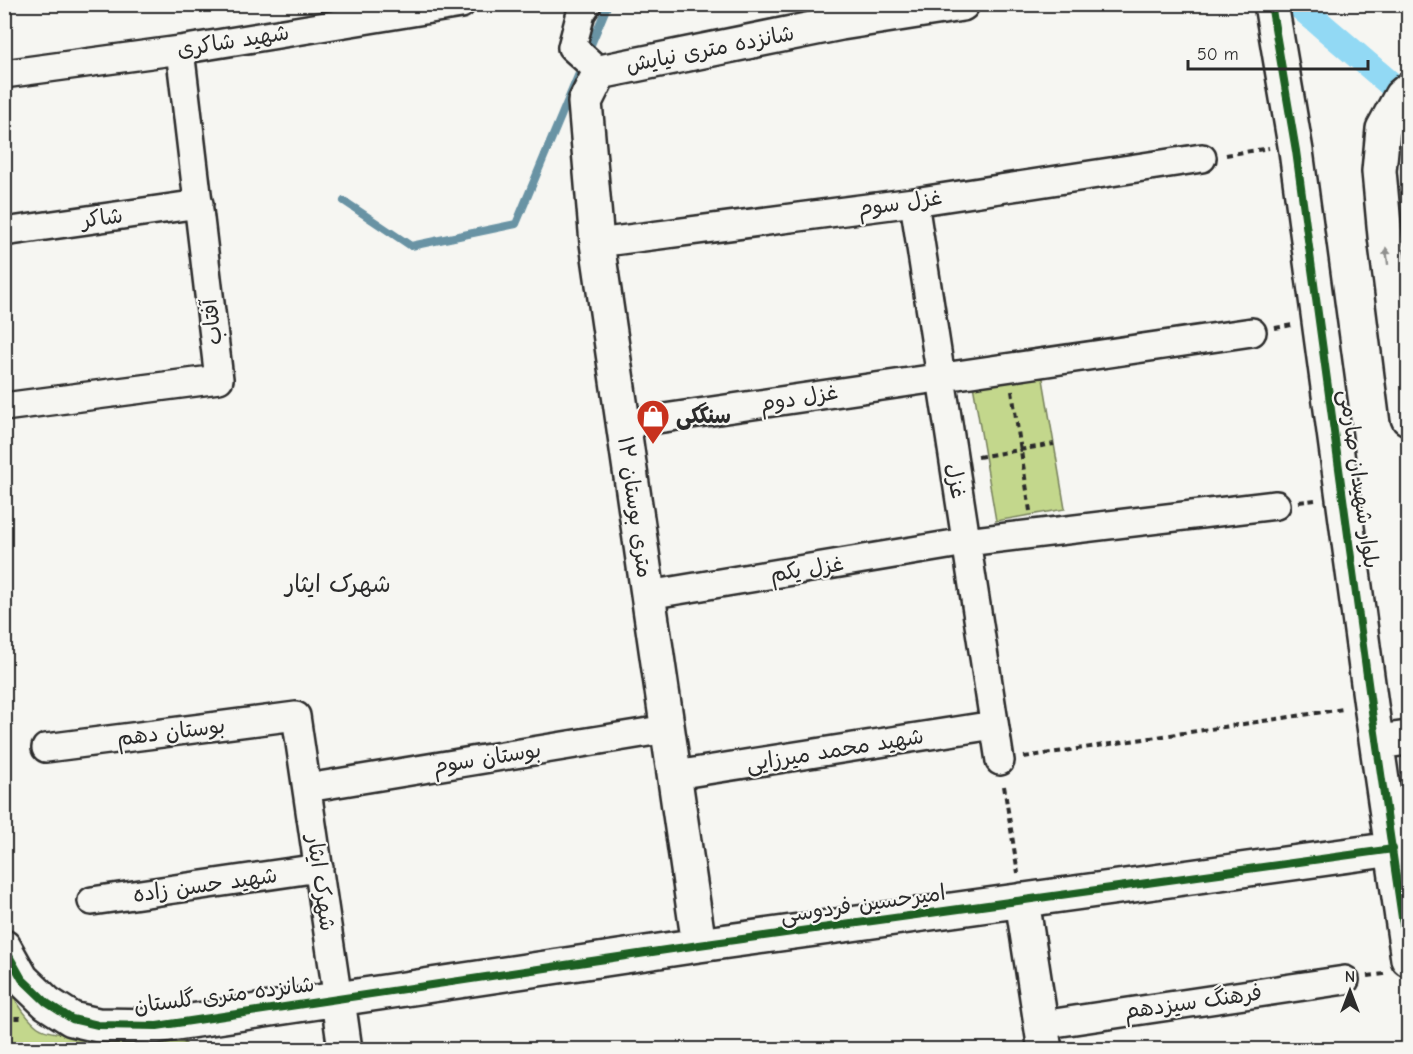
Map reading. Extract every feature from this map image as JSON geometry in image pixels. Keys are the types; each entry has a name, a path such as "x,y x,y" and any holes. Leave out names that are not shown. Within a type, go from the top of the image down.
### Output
{"street":[{"name":"شهید شاکری","path":"4,74 180,50 461,4"},
{"path":"586,4 581,13 572,47 600,72"},
{"name":"شانزده متری نیایش","path":"600,72 840,14 962,4"},
{"path":"1251,4 1284,196 1312,274"},
{"name":"بلوار شهیدان صارمی","path":"1271,4 1296,151 1371,705 1393,740 1393,849 1398,966"},
{"name":"آفتاب","path":"4,407 219,379 180,50"},
{"name":"۱۲ متری بوستان","path":"600,72 585,102 597,243 699,945"},
{"path":"1399,102 1383,129 1379,171 1384,236 1408,418"},
{"name":"غزل سوم","path":"597,243 914,202 1202,158"},
{"name":"غزل","path":"914,202 1000,761"},
{"name":"شاکر","path":"4,232 199,204"},
{"name":"غزل دوم","path":"623,424 1252,332"},
{"name":"غزل یکم","path":"648,595 966,542 1276,505"},
{"name":"بوستان دهم","path":"46,748 296,716"},
{"name":"شهرک ایثار","path":"296,716 345,1050"},
{"name":"شهید محمد میرزایی","path":"675,775 994,725"},
{"name":"بوستان سوم","path":"307,788 667,729"},
{"name":"امیرحسین فردوسی","path":"338,1000 699,945 1393,849"},
{"name":"شهید حسن زاده","path":"92,901 319,868"},
{"path":"1022,900 1043,1037"},
{"name":"شانزده متری گلستان","path":"4,947 22,979 47,1003 72,1018 99,1025 157,1026 338,1000"},
{"name":"فرهنگ سیزدهم","path":"1043,1037 1345,980"}],"path":[{"path":"1202,158 1275,147"},
{"path":"1252,332 1319,320"},
{"path":"1008,367 1034,534"},
{"path":"953,461 1054,444"},
{"path":"1276,505 1343,496"},
{"path":"1022,900 1000,761 1371,705"},
{"path":"1345,980 1398,966"}],"green space":[{"path":"1042,373 1065,509 996,521 973,385"},
{"path":"4,982 28,1018 38,1027 48,1031 104,1036 176,1033 186,1044 148,1050 5,1049"}],"waterway":[{"path":"344,201 411,246 516,224 608,4"},
{"path":"1297,4 1408,99"}],"cycle path":[{"path":"1271,4 1296,151 1408,959"},
{"path":"4,947 22,979 47,1003 72,1019 98,1025 157,1026 699,945 1393,849"}],"place":[{"name":"سنگکی","path":"653,445"}],"district":[{"name":"شهرک ایثار","path":"338,584"}]}
